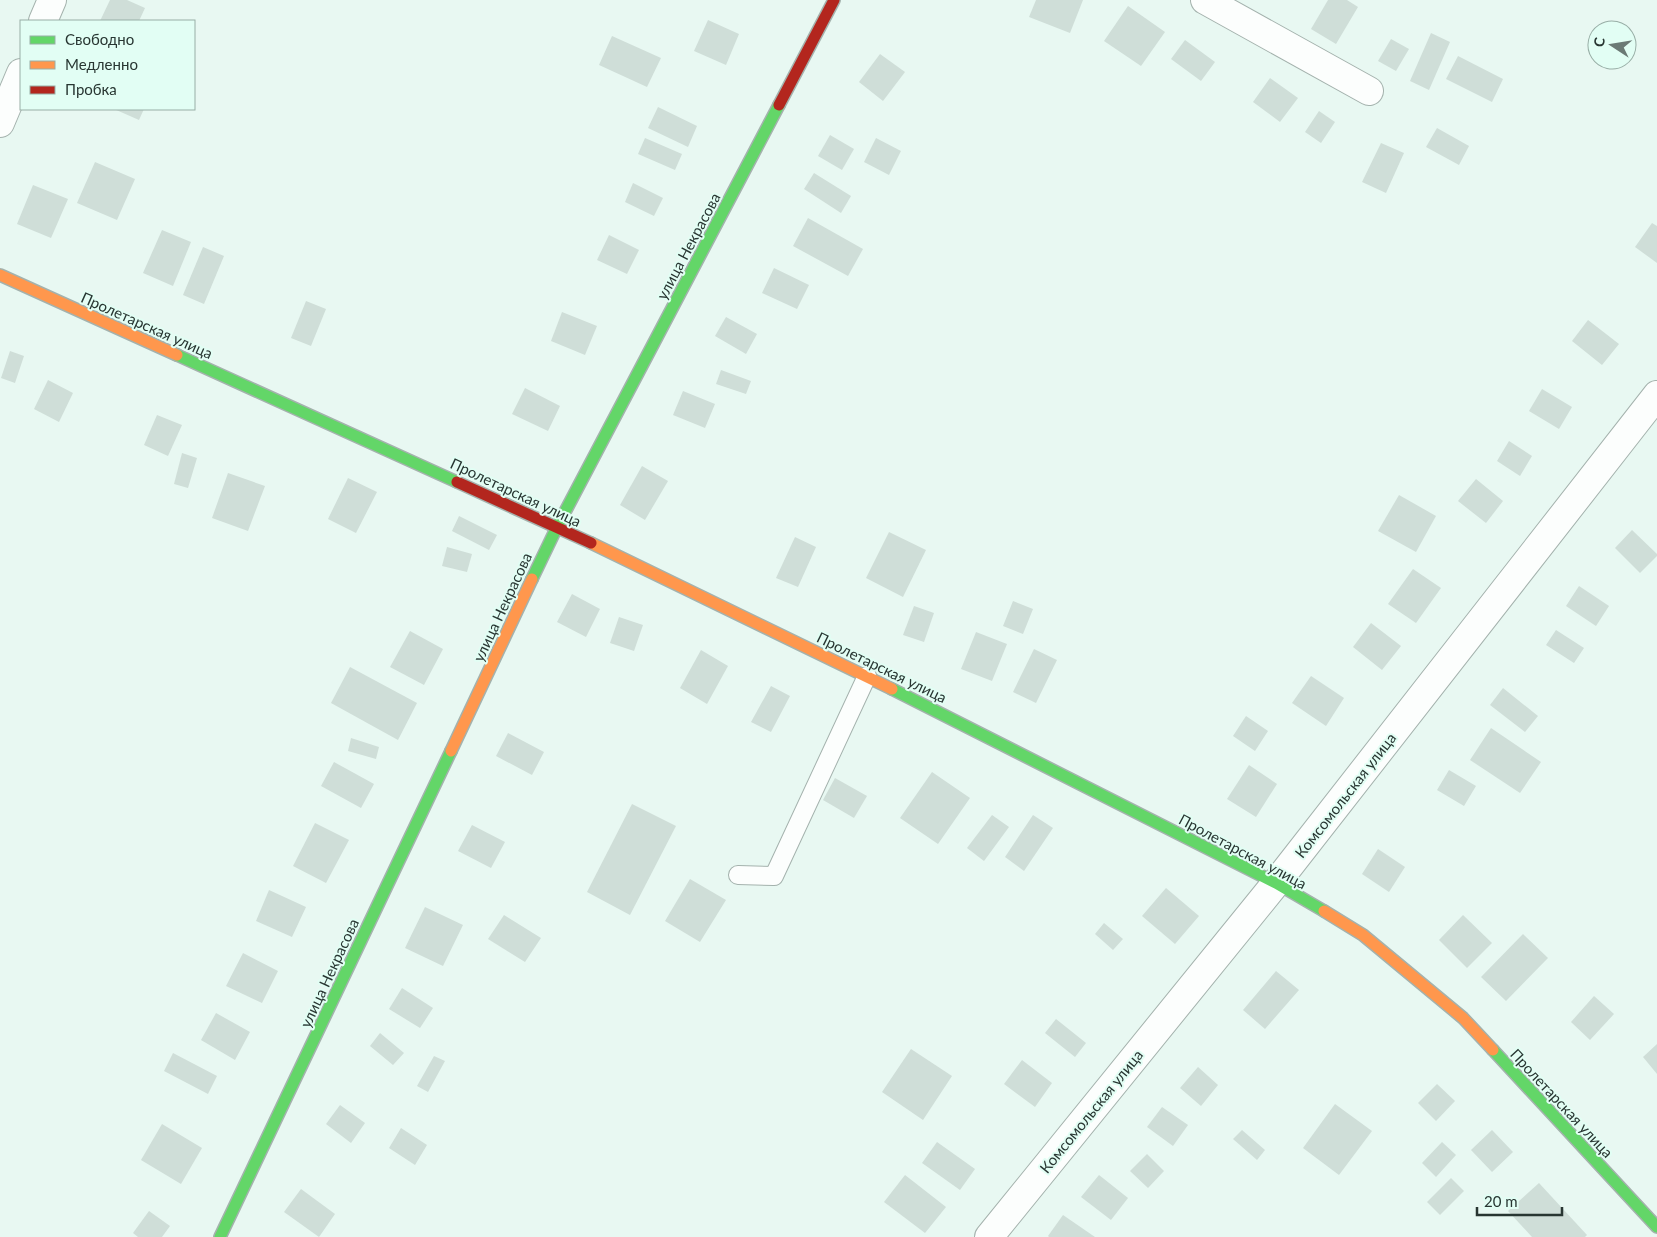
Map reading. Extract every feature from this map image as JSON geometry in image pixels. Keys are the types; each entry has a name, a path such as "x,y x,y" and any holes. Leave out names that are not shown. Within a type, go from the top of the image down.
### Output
{"street":[{"path":"43,20 52,0"},
{"name":"улица Некрасова","path":"220,1237 556,527 834,0"},
{"path":"1205,0 1369,90"},
{"path":"0,123 20,74"},
{"name":"Пролетарская улица","path":"0,275 556,527 867,676 1276,883 1363,935 1463,1018 1657,1227"},
{"name":"Комсомольская улица","path":"989,1237 1276,883 1657,396"}],"lane":[{"path":"738,875 774,876 867,676"}],"building":[{"path":"110,0 127,0 145,8 139,20 100,20"},
{"path":"1036,0 1083,0 1070,33 1029,17"},
{"path":"1328,0 1347,0 1358,7 1336,44 1311,29"},
{"path":"1128,6 1165,32 1141,66 1104,41"},
{"path":"708,20 739,34 726,65 694,51"},
{"path":"1431,33 1450,42 1429,90 1410,81"},
{"path":"612,36 661,58 647,87 599,65"},
{"path":"1391,39 1409,49 1396,71 1378,61"},
{"path":"1185,40 1215,62 1201,81 1171,59"},
{"path":"880,54 905,72 883,101 859,82"},
{"path":"1458,56 1503,79 1492,102 1446,79"},
{"path":"1270,78 1298,98 1280,122 1253,102"},
{"path":"658,107 697,126 688,147 648,128"},
{"path":"116,110 144,110 139,120"},
{"path":"1319,111 1335,122 1321,143 1305,132"},
{"path":"1437,128 1469,146 1459,165 1426,147"},
{"path":"830,135 854,149 842,170 818,156"},
{"path":"645,138 682,154 675,170 638,154"},
{"path":"876,138 901,151 889,175 864,162"},
{"path":"1381,143 1404,153 1386,193 1362,182"},
{"path":"95,162 135,179 117,220 77,203"},
{"path":"814,173 851,196 841,213 804,189"},
{"path":"633,183 663,198 654,216 625,202"},
{"path":"33,185 68,199 51,238 17,224"},
{"path":"808,218 863,249 848,276 793,246"},
{"path":"1652,223 1657,226 1657,263 1635,247"},
{"path":"162,230 191,242 173,286 143,273"},
{"path":"609,235 639,250 627,274 597,260"},
{"path":"203,247 224,256 204,304 183,295"},
{"path":"774,268 809,285 797,309 762,293"},
{"path":"306,301 326,309 311,346 291,338"},
{"path":"562,312 597,326 585,355 551,341"},
{"path":"726,317 757,334 746,354 715,336"},
{"path":"1588,320 1619,344 1602,365 1572,341"},
{"path":"10,351 24,356 15,383 1,378"},
{"path":"721,370 751,381 746,394 716,384"},
{"path":"48,380 73,393 59,422 34,409"},
{"path":"525,388 560,406 548,431 512,414"},
{"path":"1542,389 1572,407 1559,429 1529,411"},
{"path":"683,391 715,404 705,428 673,415"},
{"path":"157,415 182,425 168,456 144,445"},
{"path":"1509,441 1532,456 1520,476 1497,461"},
{"path":"182,453 197,458 188,488 174,484"},
{"path":"642,466 668,481 645,520 620,505"},
{"path":"228,473 265,486 248,531 212,518"},
{"path":"348,478 377,492 356,533 328,519"},
{"path":"1476,479 1503,501 1486,523 1458,501"},
{"path":"1399,495 1436,516 1416,552 1378,531"},
{"path":"459,516 497,535 489,550 452,531"},
{"path":"1632,530 1657,554 1640,573 1615,548"},
{"path":"889,532 926,550 903,597 866,578"},
{"path":"795,537 816,547 798,587 776,578"},
{"path":"447,547 472,554 467,572 442,566"},
{"path":"1413,569 1441,588 1416,623 1388,604"},
{"path":"1579,586 1609,606 1596,626 1566,606"},
{"path":"572,594 600,609 586,637 557,622"},
{"path":"1013,601 1033,609 1023,634 1003,626"},
{"path":"914,606 934,613 924,642 903,635"},
{"path":"619,617 643,625 634,651 610,643"},
{"path":"1371,623 1401,646 1382,670 1353,647"},
{"path":"1556,630 1584,648 1574,663 1546,645"},
{"path":"410,631 443,649 424,685 390,667"},
{"path":"976,632 1007,644 992,681 961,669"},
{"path":"1034,649 1057,660 1036,703 1013,692"},
{"path":"701,650 728,666 707,704 680,688"},
{"path":"350,667 417,703 398,740 331,703"},
{"path":"1311,676 1344,698 1326,726 1292,703"},
{"path":"771,686 790,696 771,732 751,722"},
{"path":"1503,688 1538,716 1525,732 1490,705"},
{"path":"1246,716 1268,731 1255,751 1233,736"},
{"path":"1491,728 1541,762 1520,793 1470,760"},
{"path":"508,733 544,752 532,775 496,756"},
{"path":"351,738 379,747 376,759 348,751"},
{"path":"334,762 374,784 361,808 321,786"},
{"path":"1249,765 1277,784 1256,817 1227,799"},
{"path":"1449,770 1476,786 1464,806 1437,790"},
{"path":"932,772 970,798 938,844 900,818"},
{"path":"835,778 867,796 854,818 823,800"},
{"path":"632,804 676,826 630,915 587,892"},
{"path":"992,815 1009,827 984,861 967,848"},
{"path":"1033,815 1053,828 1024,871 1005,857"},
{"path":"315,823 349,840 326,883 293,866"},
{"path":"472,825 505,842 491,868 458,851"},
{"path":"1378,849 1405,867 1389,892 1362,874"},
{"path":"690,879 726,900 700,942 665,921"},
{"path":"1166,888 1199,916 1175,944 1142,916"},
{"path":"269,890 306,907 292,937 256,921"},
{"path":"425,907 463,925 443,966 405,948"},
{"path":"504,915 541,938 525,962 488,939"},
{"path":"1463,915 1492,943 1467,968 1439,940"},
{"path":"1104,923 1123,939 1113,950 1095,934"},
{"path":"1523,934 1548,958 1506,1001 1481,977"},
{"path":"243,953 278,971 262,1003 226,986"},
{"path":"1276,971 1299,990 1265,1029 1243,1010"},
{"path":"402,988 433,1008 420,1028 389,1009"},
{"path":"1594,996 1614,1014 1590,1040 1571,1022"},
{"path":"216,1013 250,1032 235,1060 201,1040"},
{"path":"1056,1019 1086,1043 1075,1057 1045,1033"},
{"path":"380,1033 404,1053 393,1065 370,1046"},
{"path":"1657,1044 1657,1074 1643,1057"},
{"path":"911,1049 952,1076 923,1120 882,1092"},
{"path":"173,1053 217,1076 208,1094 164,1071"},
{"path":"434,1056 445,1061 428,1092 417,1086"},
{"path":"1022,1060 1052,1083 1035,1107 1004,1084"},
{"path":"1198,1067 1218,1085 1201,1106 1180,1088"},
{"path":"1437,1084 1455,1101 1436,1121 1418,1103"},
{"path":"1335,1104 1372,1131 1339,1175 1303,1148"},
{"path":"340,1105 365,1123 351,1143 326,1124"},
{"path":"1162,1107 1188,1125 1173,1146 1147,1127"},
{"path":"162,1124 202,1148 181,1184 141,1160"},
{"path":"401,1128 427,1145 415,1165 389,1148"},
{"path":"1242,1130 1265,1150 1257,1160 1233,1139"},
{"path":"1492,1130 1513,1152 1492,1172 1471,1150"},
{"path":"937,1142 975,1169 960,1190 922,1163"},
{"path":"1442,1142 1456,1155 1436,1177 1422,1163"},
{"path":"1147,1154 1164,1171 1148,1188 1130,1171"},
{"path":"905,1175 946,1207 925,1233 884,1202"},
{"path":"1099,1175 1128,1198 1111,1220 1081,1197"},
{"path":"1451,1178 1464,1191 1440,1215 1427,1202"},
{"path":"1539,1183 1587,1235 1585,1237 1532,1237 1508,1211"},
{"path":"301,1189 335,1214 319,1237 284,1212"},
{"path":"149,1211 170,1226 162,1237 138,1237 133,1233"},
{"path":"1063,1215 1095,1237 1049,1237"}],"traffic: fast":[{"path":"532,579 557,527 779,105"},
{"path":"177,355 457,482"},
{"path":"892,689 1276,883 1324,911"},
{"path":"220,1237 451,751"},
{"path":"1493,1050 1657,1227"}],"traffic: slow":[{"path":"0,275 177,355"},
{"path":"591,543 892,689"},
{"path":"451,751 532,579"},
{"path":"1324,911 1363,935 1463,1018 1493,1050"}],"traffic: jam":[{"path":"779,105 834,0"},
{"path":"457,482 591,543"}]}
